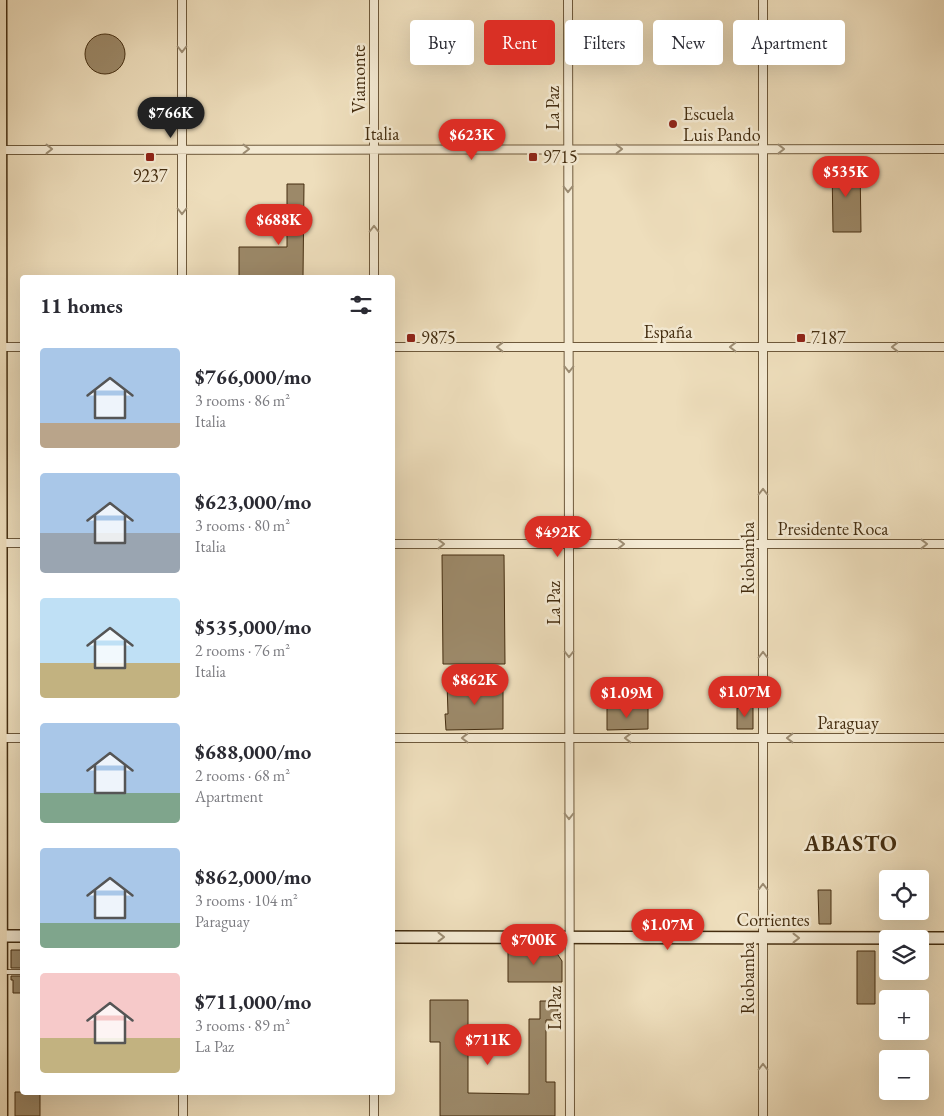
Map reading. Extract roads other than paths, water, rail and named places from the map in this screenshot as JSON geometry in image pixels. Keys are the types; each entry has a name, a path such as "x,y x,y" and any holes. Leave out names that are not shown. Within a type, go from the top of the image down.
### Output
{"main road":[{"path":"0,0 2,1116"},
{"path":"1,936 20,936"},
{"name":"Corrientes","path":"395,937 944,938"}],"street":[{"path":"182,0 182,275"},
{"name":"Viamonte","path":"374,0 374,275"},
{"name":"La Paz","path":"568,0 570,1116"},
{"name":"Riobamba","path":"763,0 763,1116"},
{"name":"Italia","path":"0,150 944,149"},
{"name":"España","path":"395,347 944,347"},
{"path":"0,348 20,348"},
{"path":"0,543 20,543"},
{"name":"Presidente Roca","path":"395,544 944,544"},
{"path":"0,738 20,738"},
{"name":"Paraguay","path":"395,738 944,738"},
{"path":"183,1095 183,1116"},
{"path":"374,1095 374,1116"}],"lane":[{"path":"1,972 20,972"}],"place":[{"name":"Escuela Luis Pando","path":"673,124"},
{"name":"9237","path":"150,157"},
{"name":"9715","path":"533,157"},
{"name":"9875","path":"411,338"},
{"name":"7187","path":"801,338"}],"district":[{"name":"ABASTO","path":"851,843"}]}
